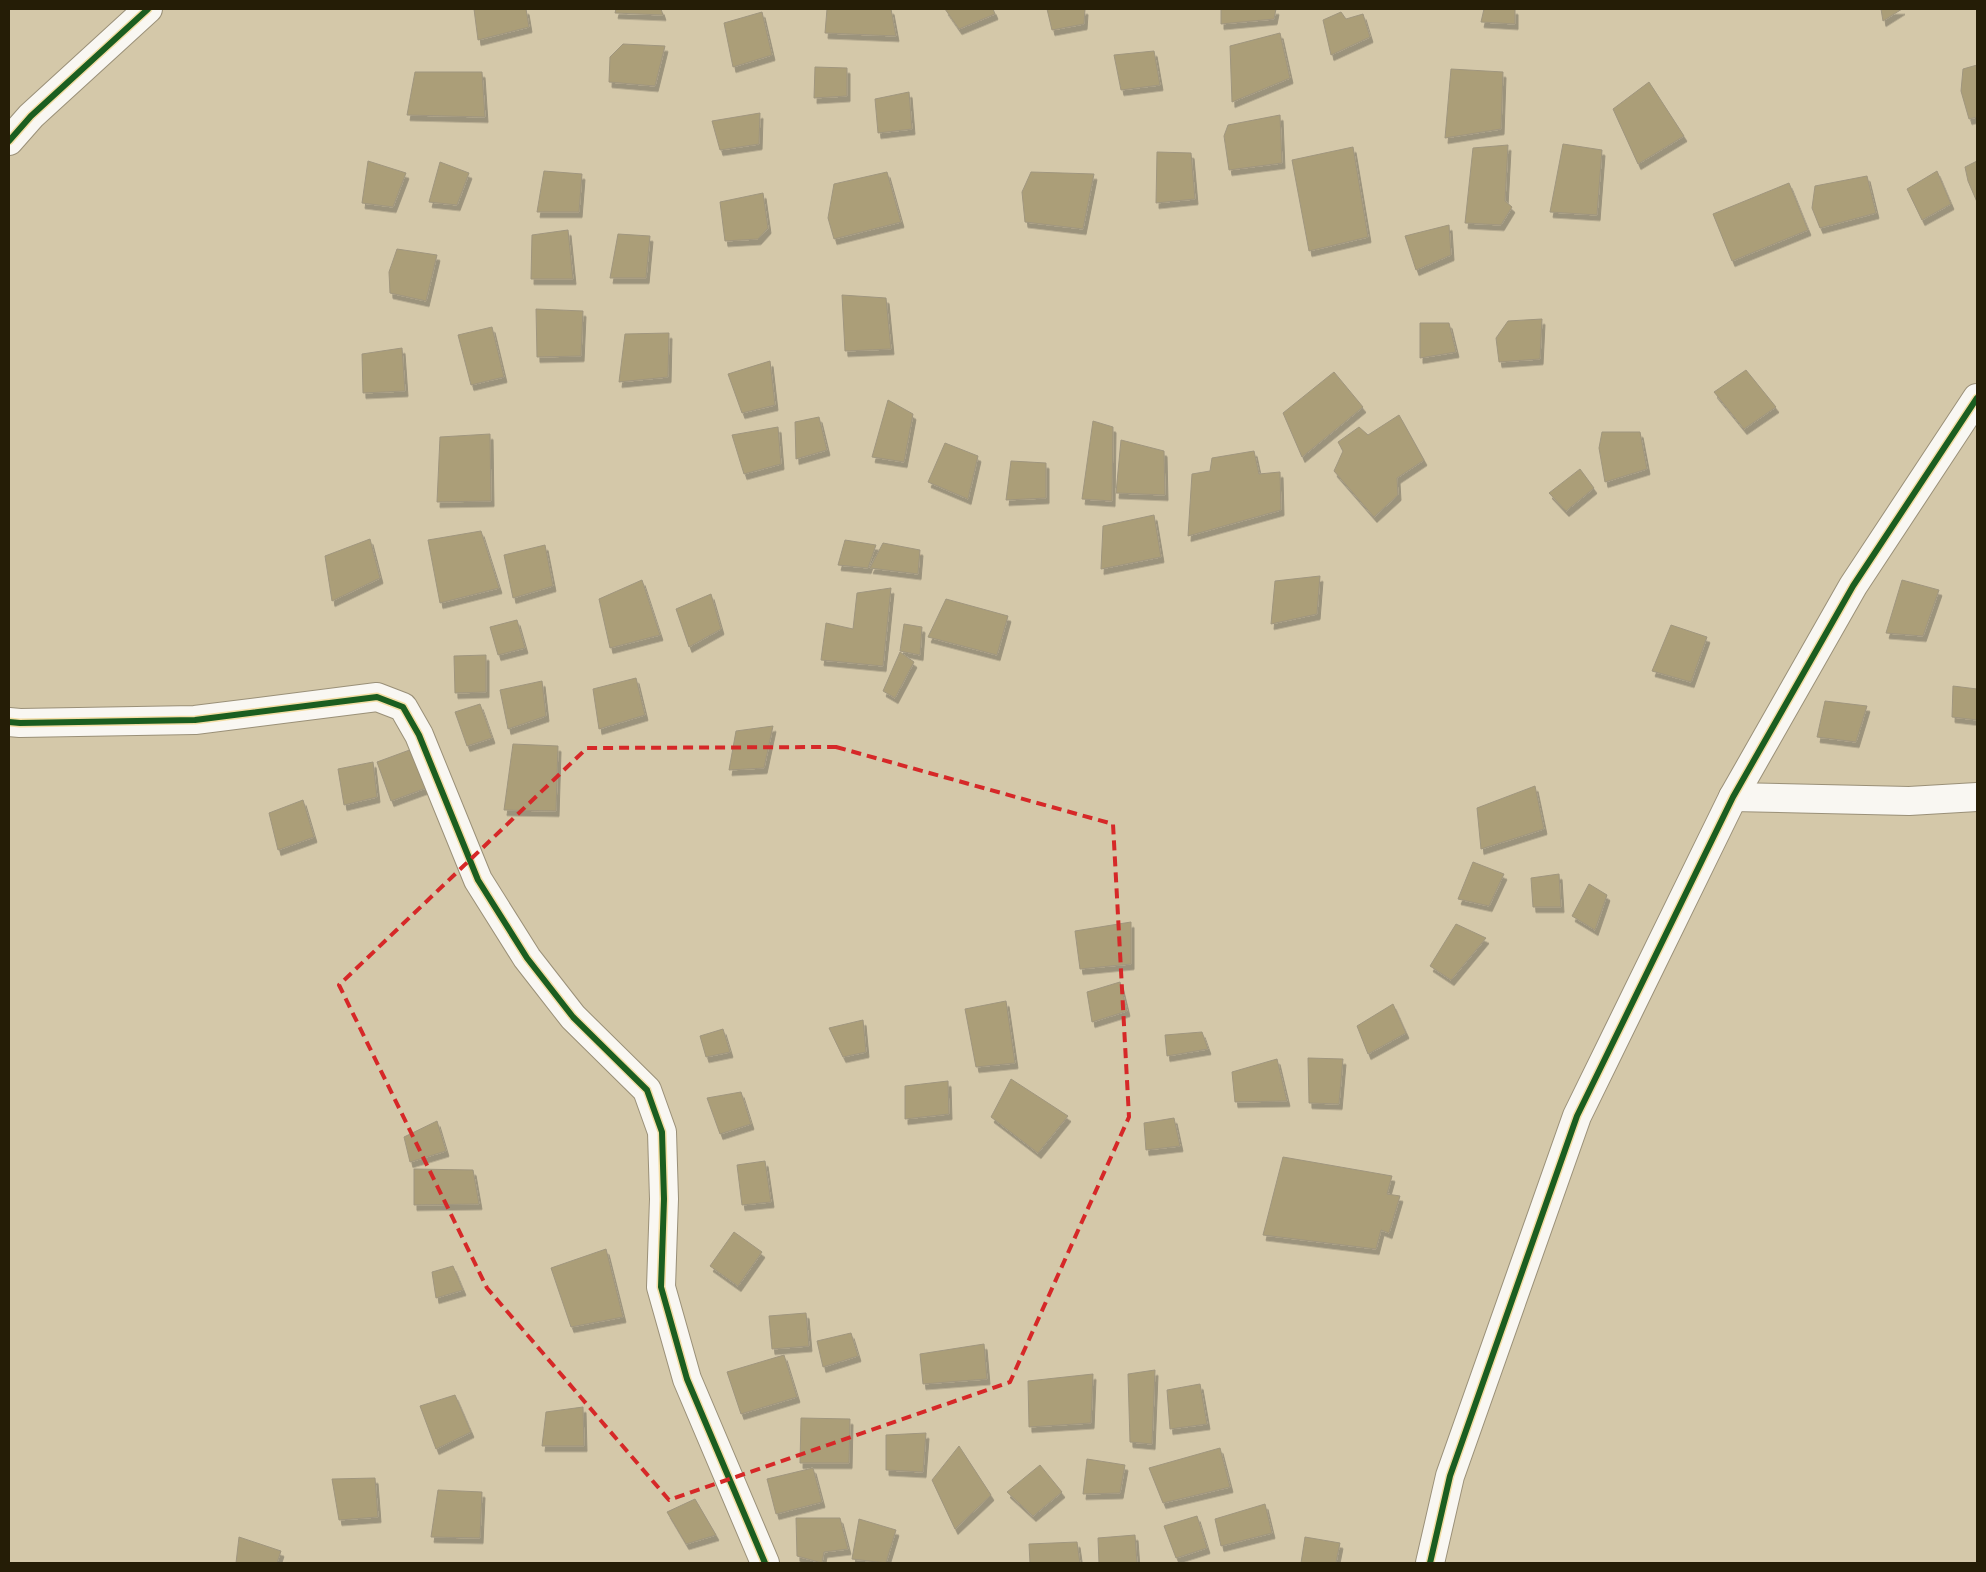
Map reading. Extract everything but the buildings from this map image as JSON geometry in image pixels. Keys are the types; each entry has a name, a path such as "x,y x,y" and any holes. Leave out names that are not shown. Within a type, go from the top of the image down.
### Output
{"street":[{"path":"9,141 31,116 148,9"},
{"path":"1430,1563 1450,1476 1577,1116 1733,797 1853,586 1977,398"},
{"path":"9,722 195,720 378,697 403,707 419,736 478,880 527,958 573,1017 647,1090 662,1132 664,1199 661,1287 687,1379 765,1563"},
{"path":"1733,797 1909,801 1977,797"}],"highlighted area":[{"path":"836,747 1113,824 1129,1117 1010,1382 669,1500 487,1288 339,985 587,748"}],"cycle path":[{"path":"9,141 31,116 148,9"},
{"path":"1430,1563 1450,1476 1577,1116 1733,797 1853,586 1977,398"},
{"path":"9,722 195,720 377,697 403,707 419,735 478,880 527,958 573,1017 647,1090 662,1132 664,1199 661,1287 687,1379 765,1563"}]}
